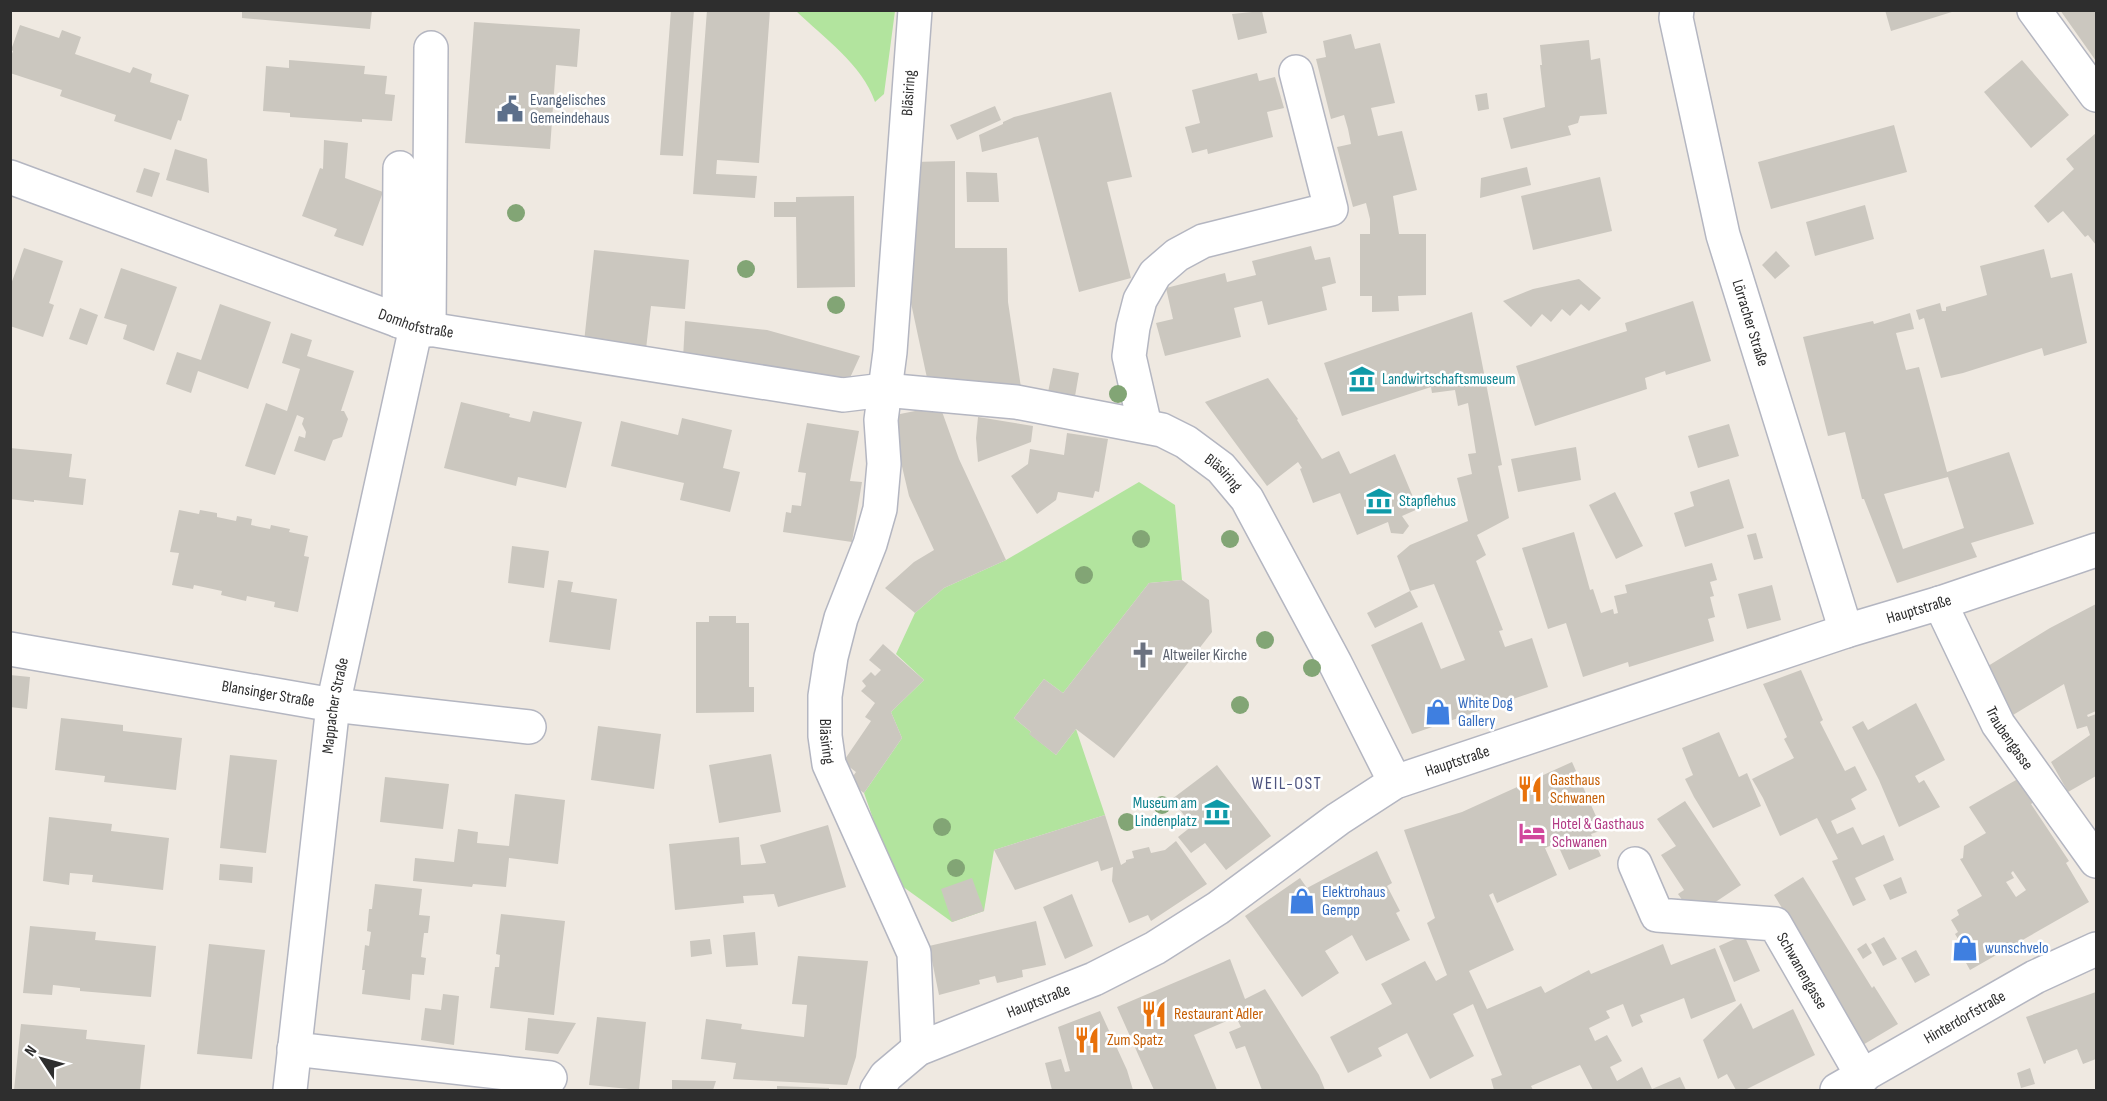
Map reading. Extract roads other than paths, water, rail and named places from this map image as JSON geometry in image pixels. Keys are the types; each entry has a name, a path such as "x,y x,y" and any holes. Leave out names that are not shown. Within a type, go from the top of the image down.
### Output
{"street":[{"name":"Bläsiring","path":"915,10 890,352 881,420 884,464 880,509 870,544 841,618 831,657 825,696 825,736 829,764 914,953 918,1049"},
{"name":"Lörracher Straße","path":"1677,10 1676,18 1724,235 1846,630"},
{"path":"2034,10 2097,95"},
{"path":"415,326 431,48"},
{"path":"1145,426 1129,356 1132,327 1140,300 1155,274 1177,255 1203,241 1331,209 1296,72"},
{"path":"400,168 415,326"},
{"name":"Domhofstraße","path":"10,177 415,326 843,395"},
{"name":"Mappacher Straße","path":"290,1090 333,705 415,326"},
{"name":"Bläsiring","path":"843,395 884,390 1016,402 1145,426 1162,430 1186,442 1221,468 1247,499 1335,663 1395,782"},
{"name":"Hauptstraße","path":"877,1090 886,1076 918,1049 1094,979 1155,948 1218,909 1338,819 1395,782 1846,630 1940,603 2097,550"},
{"name":"Traubengasse","path":"1940,603 1998,724 2097,861"},
{"name":"Blansinger Straße","path":"10,649 333,705 529,727"},
{"name":"Schwanengasse","path":"1635,864 1657,915 1775,924 1850,1084"},
{"name":"Hinterdorfstraße","path":"1850,1084 2035,977 2097,949"},
{"path":"294,1049 550,1078"}],"place":[{"name":"Evangelisches Gemeindehaus","path":"510,109"},
{"name":"Landwirtschaftsmuseum","path":"1362,379"},
{"name":"Stapflehus","path":"1379,501"},
{"name":"Altweiler Kirche","path":"1143,655"},
{"name":"White Dog Gallery","path":"1438,712"},
{"name":"Gasthaus Schwanen","path":"1530,789"},
{"name":"Museum am Lindenplatz","path":"1217,812"},
{"name":"Hotel & Gasthaus Schwanen","path":"1532,833"},
{"name":"Elektrohaus Gempp","path":"1302,901"},
{"name":"wunschvelo","path":"1965,948"},
{"name":"Restaurant Adler","path":"1154,1014"},
{"name":"Zum Spatz","path":"1087,1040"}],"district":[{"name":"WEIL-OST","path":"1287,783"}]}
